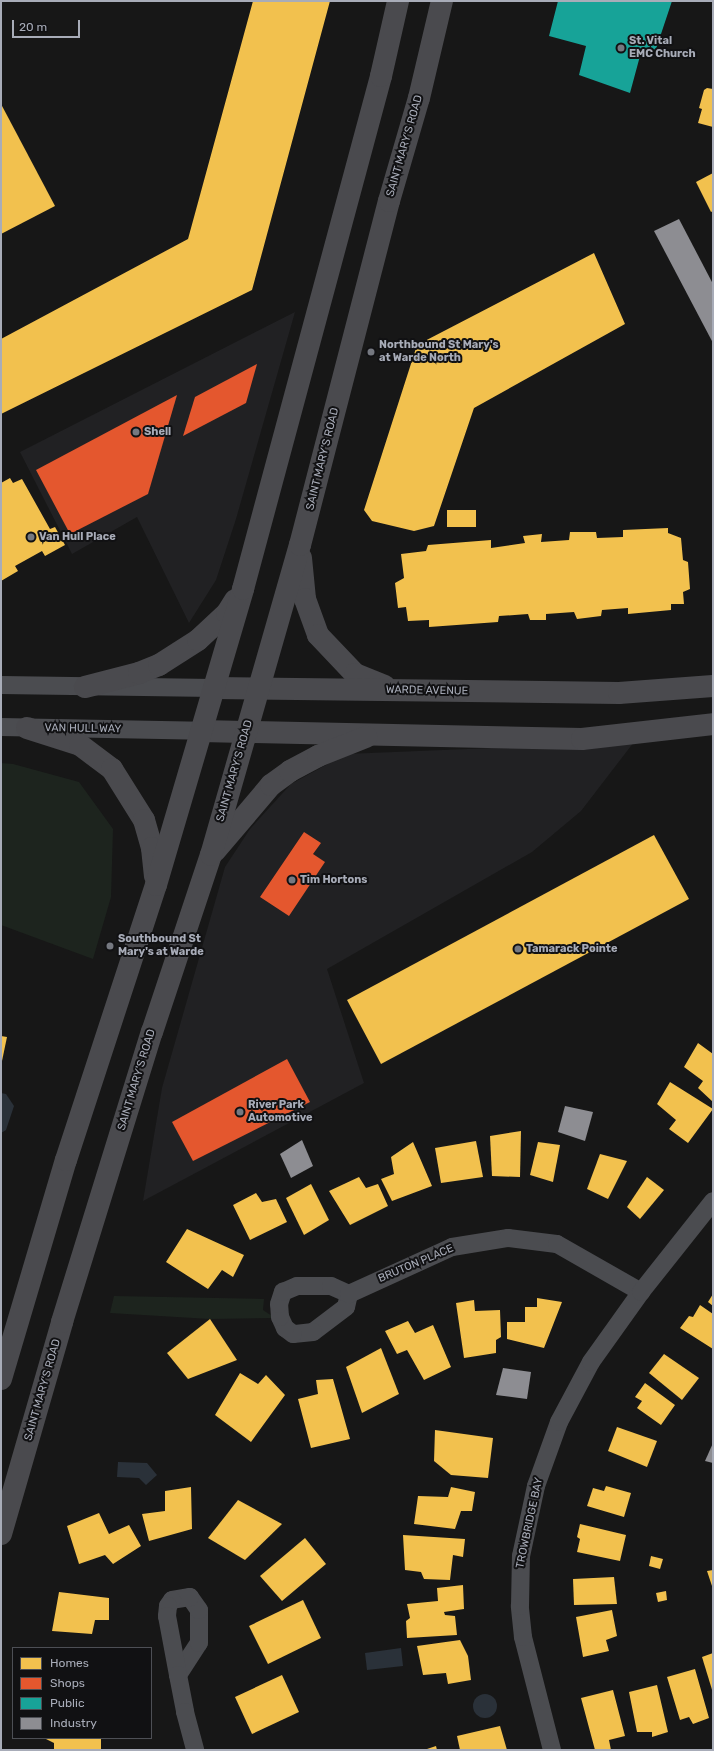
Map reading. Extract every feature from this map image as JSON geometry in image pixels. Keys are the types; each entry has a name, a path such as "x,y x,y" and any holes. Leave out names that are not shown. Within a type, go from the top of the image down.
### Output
{"main road":[{"path":"1,1379 66,1160 156,885 243,589 381,76 398,1"},
{"name":"SAINT MARY'S ROAD","path":"1,1534 66,1307 152,1032 211,855 247,731 300,545 389,201 419,98 442,1"},
{"path":"300,545 305,600 318,635 355,674 395,690"},
{"path":"85,687 139,673 176,655 198,640 227,613 243,589"},
{"name":"WARDE AVENUE","path":"214,688 619,693 713,686"},
{"path":"201,731 376,733 582,739 713,724"},
{"path":"27,728 80,745 112,769 144,820 152,848 156,885"},
{"path":"211,855 272,785 290,771 318,756 376,733"}],"street":[{"path":"1,685 85,687"},
{"name":"WARDE AVENUE","path":"85,687 214,688"},
{"name":"VAN HULL WAY","path":"1,727 201,731"},
{"name":"TROWBRIDGE BAY","path":"552,1750 523,1637 519,1600 521,1556 536,1486 559,1422 591,1362 641,1292 713,1201"},
{"name":"BRUTON PLACE","path":"349,1294 452,1247 508,1238 557,1244 641,1292"},
{"path":"178,1675 196,1750"}],"shaded area":[{"path":"295,312 236,519 216,580 189,623 137,517 72,554 20,452"},
{"path":"634,742 581,811 532,852 327,969 364,1083 143,1201 162,1088 225,867 250,829 291,784 346,754"},
{"path":"1,763 13,764 79,782 113,829 111,897 93,959 1,925"},
{"path":"1,1093 6,1094 14,1106 6,1130 1,1133"},
{"path":"114,1296 264,1299 263,1310 275,1318 210,1319 110,1313"},
{"path":"118,1462 147,1463 157,1475 146,1485 139,1478 117,1477"},
{"path":"401,1648 403,1666 367,1670 365,1653"},
{"path":"485,1694 494,1697 497,1706 494,1715 485,1718 476,1715 473,1706 476,1697"}],"building: Homes":[{"path":"253,1 330,1 252,290 1,414 1,339 188,239"},
{"path":"707,88 713,89 713,127 698,123 702,109 699,108 704,90"},
{"path":"1,104 55,206 1,234"},
{"path":"713,173 713,211 711,212 696,182"},
{"path":"594,253 625,324 474,408 434,526 414,531 372,521 364,510 417,345"},
{"name":"Van Hull Place","path":"10,478 13,483 22,479 50,529 55,527 65,545 45,556 42,551 15,566 18,571 1,581 1,483"},
{"path":"447,510 476,510 476,527 447,527"},
{"path":"668,528 668,533 681,538 683,560 688,562 690,589 683,592 684,604 671,604 671,610 628,614 628,608 602,610 601,616 577,619 574,612 546,614 546,620 530,620 528,614 499,616 498,622 429,627 429,620 408,621 406,607 398,608 395,583 404,578 401,554 426,551 428,545 491,540 491,548 525,543 523,536 542,534 541,542 569,540 570,532 596,532 597,538 623,537 623,530"},
{"name":"Tamarack Pointe","path":"654,835 689,899 381,1064 347,1000"},
{"path":"1,1036 7,1037 2,1061 1,1061"},
{"path":"698,1043 713,1054 713,1102 698,1088 703,1081 684,1067"},
{"path":"670,1082 713,1109 688,1143 669,1129 676,1120 657,1104"},
{"path":"521,1131 520,1177 492,1176 490,1136"},
{"path":"476,1141 483,1177 441,1183 435,1148"},
{"path":"413,1142 432,1186 392,1201 381,1179 394,1174 391,1157"},
{"path":"538,1142 560,1145 553,1182 530,1175"},
{"path":"600,1154 627,1161 608,1199 587,1189"},
{"path":"359,1177 366,1188 378,1184 388,1206 350,1225 329,1191"},
{"path":"647,1177 664,1190 640,1219 627,1207"},
{"path":"311,1184 329,1220 304,1235 286,1198"},
{"path":"256,1193 262,1202 276,1199 287,1222 250,1240 233,1205"},
{"path":"187,1229 244,1255 233,1277 222,1270 208,1289 166,1262"},
{"path":"713,1294 713,1306 708,1302"},
{"path":"537,1298 562,1302 544,1348 507,1339 507,1322 525,1322 525,1307 537,1307"},
{"path":"474,1300 475,1311 500,1310 501,1337 496,1340 496,1353 464,1358 456,1303"},
{"path":"700,1305 713,1314 713,1349 680,1328 689,1316 693,1317"},
{"path":"210,1319 237,1360 188,1379 167,1353"},
{"path":"408,1321 415,1333 433,1325 451,1367 424,1380 407,1350 397,1354 385,1331"},
{"path":"381,1348 399,1394 362,1413 346,1367"},
{"path":"664,1354 699,1378 682,1400 649,1373"},
{"path":"240,1373 258,1384 266,1375 285,1395 251,1442 215,1415"},
{"path":"333,1379 350,1439 311,1448 298,1399 318,1394 316,1380"},
{"path":"645,1383 675,1405 661,1425 637,1408 642,1401 635,1397"},
{"path":"617,1427 657,1441 647,1467 608,1451"},
{"path":"435,1430 493,1438 488,1478 451,1475 434,1461"},
{"path":"606,1486 631,1493 624,1517 587,1506 593,1488 604,1491"},
{"path":"191,1487 192,1529 149,1541 142,1514 165,1511 165,1491"},
{"path":"451,1487 475,1492 472,1511 461,1511 455,1529 414,1524 418,1496 448,1497"},
{"path":"238,1500 282,1524 245,1560 208,1538"},
{"path":"99,1513 109,1534 129,1525 141,1546 113,1564 105,1555 79,1564 67,1526"},
{"path":"580,1524 626,1535 620,1561 577,1552 580,1539 577,1537"},
{"path":"403,1535 465,1539 463,1557 453,1555 450,1580 424,1579 421,1572 405,1570"},
{"path":"305,1538 326,1564 282,1601 260,1576"},
{"path":"651,1556 663,1559 660,1569 649,1566"},
{"path":"713,1570 713,1589 707,1571"},
{"path":"614,1577 617,1604 574,1605 573,1579"},
{"path":"463,1585 464,1609 444,1612 445,1615 455,1616 457,1635 407,1638 406,1621 410,1618 407,1604 438,1601 437,1588"},
{"path":"666,1591 667,1600 658,1602 656,1593"},
{"path":"59,1592 109,1598 109,1620 95,1620 92,1634 52,1631"},
{"path":"303,1600 321,1638 268,1664 249,1626"},
{"path":"612,1610 617,1636 606,1640 609,1651 583,1657 576,1617"},
{"path":"460,1640 468,1656 471,1680 448,1684 446,1673 423,1675 417,1646"},
{"path":"713,1653 713,1693 702,1657"},
{"path":"695,1669 709,1718 693,1724 689,1717 680,1720 667,1677"},
{"path":"282,1675 299,1712 252,1734 235,1697"},
{"path":"657,1685 668,1732 652,1737 652,1732 637,1732 629,1692"},
{"path":"613,1690 625,1736 609,1740 611,1750 595,1750 581,1698"},
{"path":"500,1726 507,1750 460,1750 457,1736"},
{"path":"46,1739 101,1739 101,1750 54,1750 54,1743"},
{"path":"436,1746 437,1750 424,1750"}],"building: Shops":[{"path":"257,364 246,403 183,436 195,397"},
{"name":"Shell","path":"177,395 148,494 70,534 36,470"},
{"name":"Tim Hortons","path":"304,832 321,843 313,854 325,862 289,916 260,897"},
{"name":"River Park Automotive","path":"287,1059 310,1102 193,1161 172,1122"}],"building: Public":[{"name":"St. Vital EMC Church","path":"558,1 672,1 656,49 640,56 630,93 579,75 586,46 549,36"}],"building: Industry":[{"path":"679,219 713,284 713,343 654,231"},
{"path":"565,1106 593,1112 585,1141 558,1132"},
{"path":"302,1140 313,1166 291,1178 280,1154"},
{"path":"503,1368 531,1372 527,1399 496,1395"},
{"path":"713,1443 713,1463 705,1461"}],"place":[{"name":"St. Vital EMC Church","path":"621,48"},
{"name":"Northbound St Mary's at Warde North","path":"371,352"},
{"name":"Shell","path":"136,432"},
{"name":"Van Hull Place","path":"31,537"},
{"name":"Tim Hortons","path":"292,880"},
{"name":"Southbound St Mary's at Warde","path":"110,946"},
{"name":"Tamarack Pointe","path":"518,949"},
{"name":"River Park Automotive","path":"240,1112"}]}
